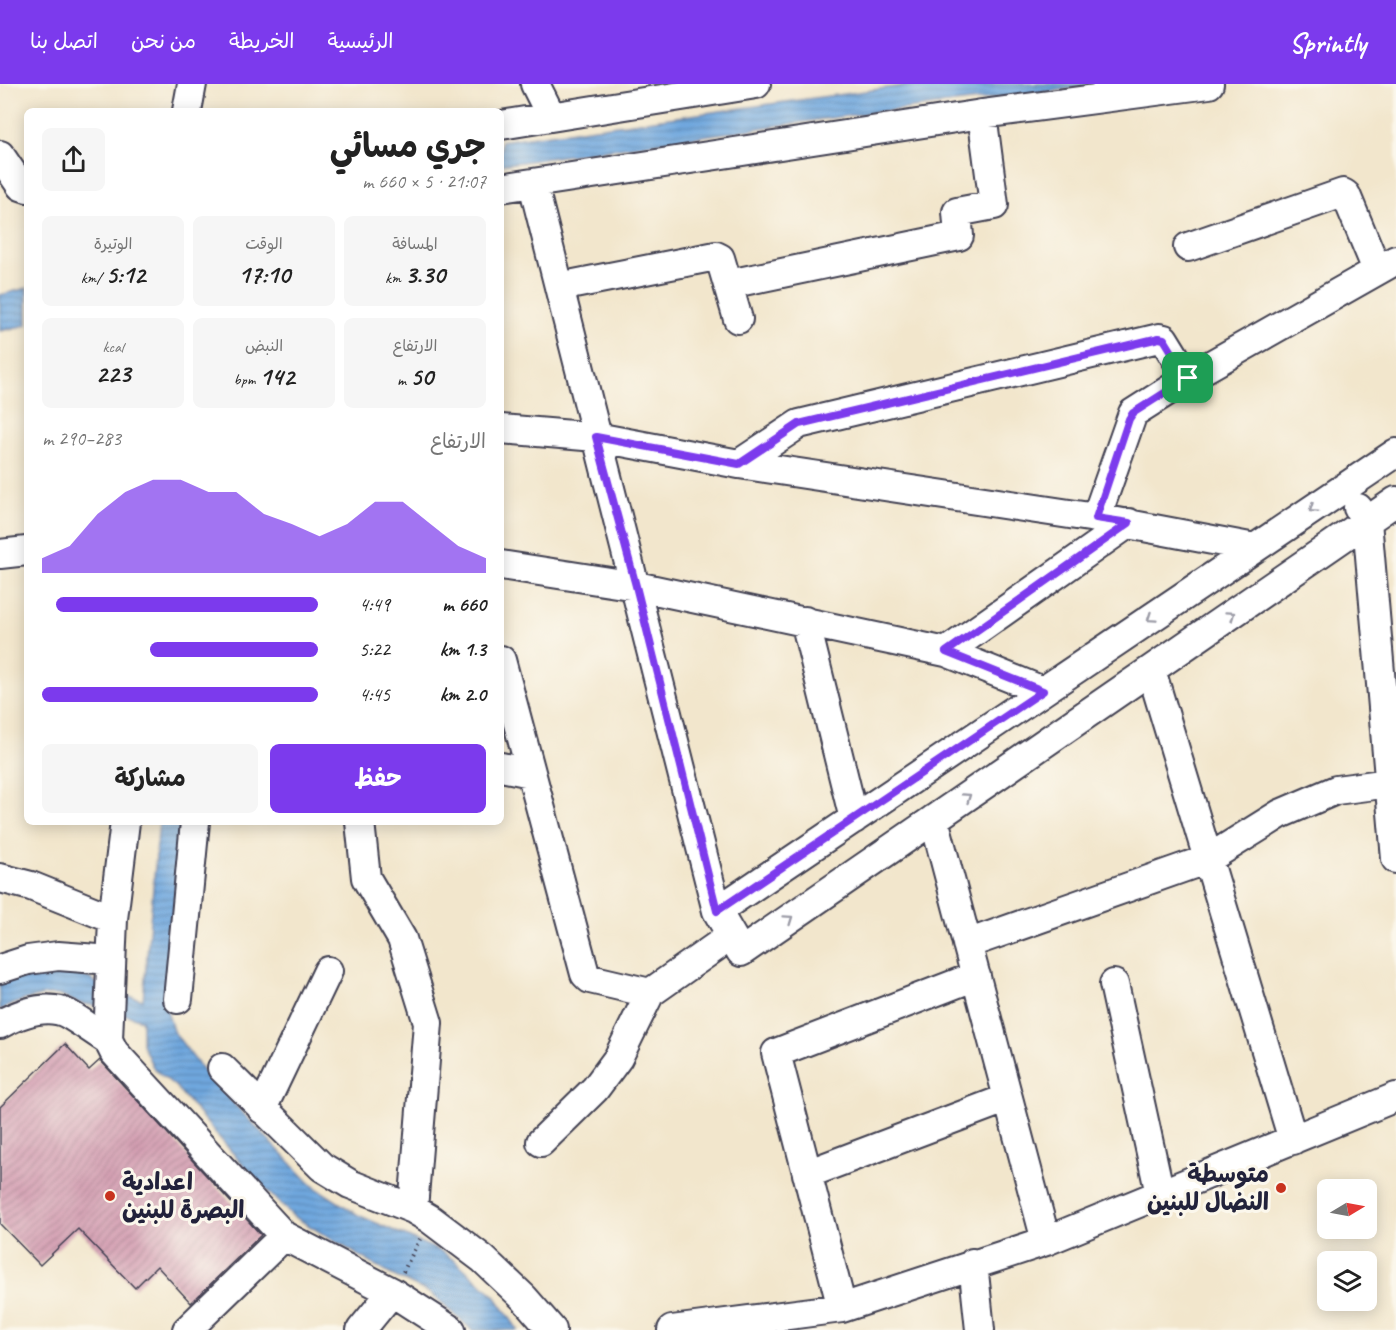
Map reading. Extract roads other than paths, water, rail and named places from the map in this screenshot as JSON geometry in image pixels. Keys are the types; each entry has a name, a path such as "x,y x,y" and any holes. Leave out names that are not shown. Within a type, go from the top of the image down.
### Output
{"street":[{"path":"188,108 192,84"},
{"path":"535,84 551,116"},
{"path":"504,124 756,84"},
{"path":"504,188 982,114 1209,84"},
{"path":"729,284 959,236 957,212 994,204 982,114"},
{"path":"0,155 24,187"},
{"path":"533,183 717,911 736,944"},
{"path":"1096,518 1131,416 1188,378 1387,265 1343,193 1188,247"},
{"path":"559,286 716,256 720,258 738,319"},
{"path":"739,464 799,424 1159,338 1164,339 1188,378"},
{"path":"504,429 596,437 739,464 1129,523 1255,548"},
{"path":"717,911 1396,453"},
{"path":"1345,487 1367,521 1390,704 1390,783 1396,859"},
{"path":"540,1142 595,1089 618,1058 650,993 736,944 934,819 1396,501"},
{"path":"946,652 1129,523"},
{"path":"0,554 24,552"},
{"path":"504,565 636,586 946,652 1043,691"},
{"path":"805,621 854,819"},
{"path":"1150,670 1293,1140"},
{"path":"504,671 585,974 590,979 650,993"},
{"path":"504,768 531,773"},
{"path":"967,944 1208,859 1280,814 1336,790 1390,783"},
{"path":"934,819 1046,1241"},
{"path":"125,825 113,920 109,1031 114,1052 284,1236 397,1283 451,1330"},
{"path":"178,999 195,825"},
{"path":"360,825 366,878 402,939 428,1023 417,1222"},
{"path":"0,878 31,886 113,920"},
{"path":"0,969 28,960 58,956 111,972"},
{"path":"262,1109 328,971"},
{"path":"842,1308 776,1053 976,976"},
{"path":"1114,984 1160,1194"},
{"path":"0,1024 28,1012 58,1012 66,1013 109,1031"},
{"path":"222,1068 321,1167 483,1258 524,1298 552,1330"},
{"path":"672,1330 842,1308 973,1263 1046,1241 1396,1097"},
{"path":"807,1174 1008,1098"},
{"path":"187,1330 284,1236"},
{"path":"973,1263 980,1330"},
{"path":"361,1330 397,1283"}],"water":[{"path":"917,84 1112,84 845,116 504,165 504,141"},
{"path":"24,289 24,326 0,331 0,295"},
{"path":"159,825 180,825 165,1003 173,1031 208,1077 313,1186 358,1215 444,1253 495,1296 518,1330 472,1330 432,1294 390,1274 293,1216 256,1180 175,1086 154,1069 142,1044 142,1020 58,995 45,995 23,1000 0,1010 0,981 13,975 60,970 89,978 107,990 143,1000"}],"place":[{"name":"متوسطة النضال للبنين","path":"1281,1188"},
{"name":"اعدادية البصرة للبنين","path":"110,1196"}]}
